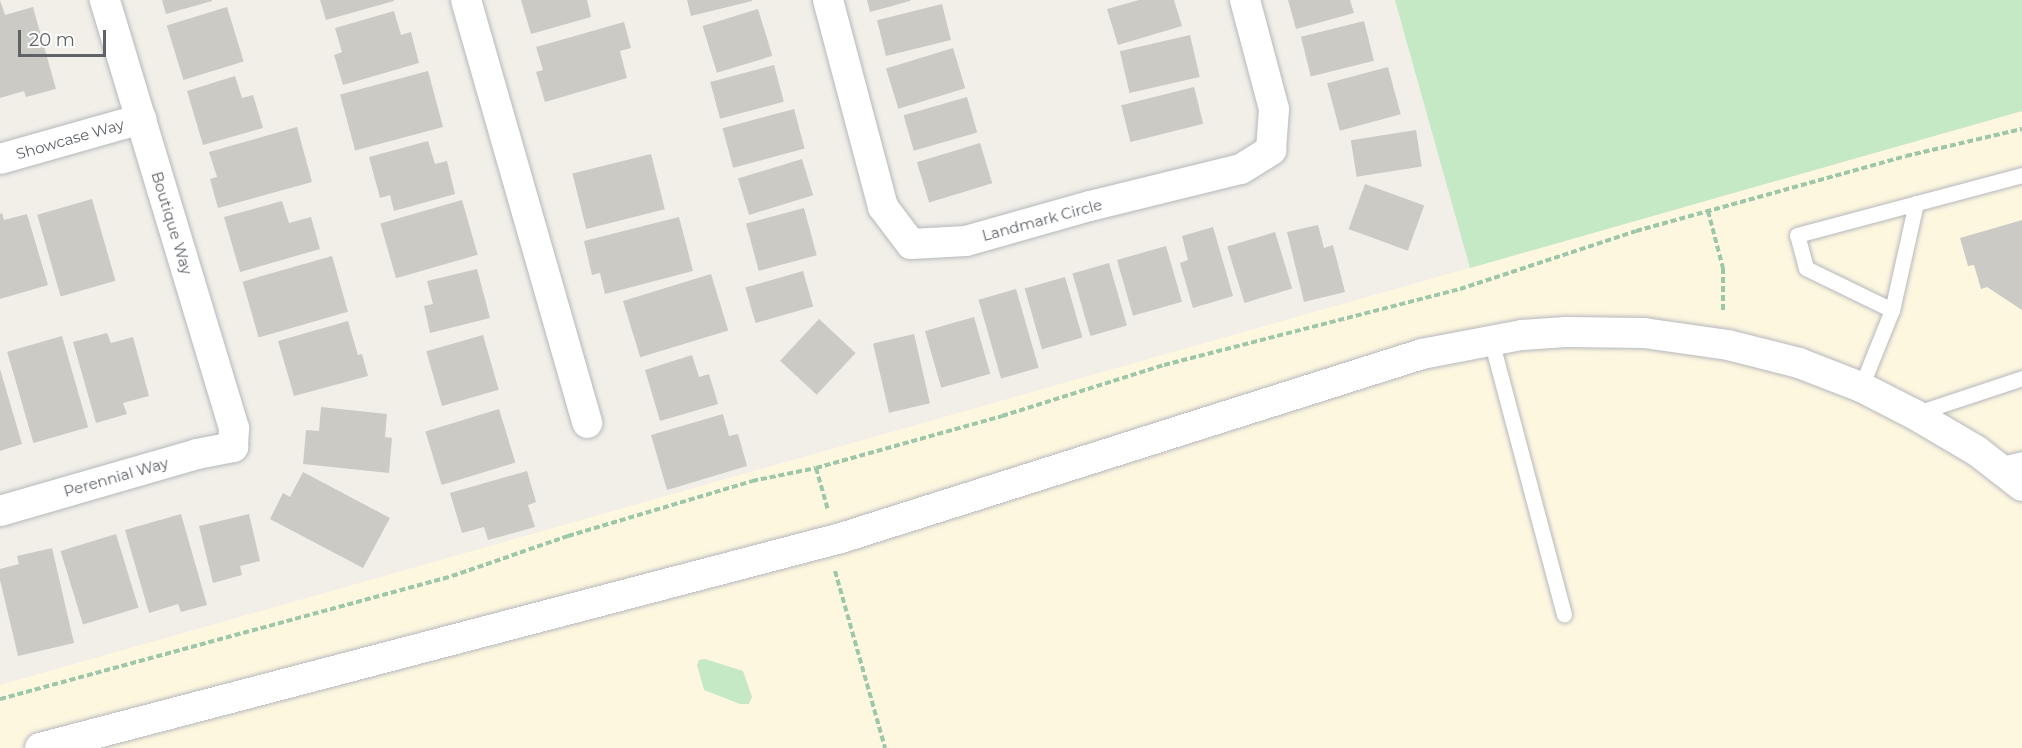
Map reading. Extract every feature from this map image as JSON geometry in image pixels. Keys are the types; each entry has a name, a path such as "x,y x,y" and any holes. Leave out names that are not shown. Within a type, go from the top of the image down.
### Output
{"street":[{"name":"Boutique Way","path":"105,0 234,428 233,447"},
{"path":"466,0 587,423"},
{"name":"Landmark Circle","path":"828,0 883,207 911,244 966,241 1090,206 1241,170 1271,150 1274,109 1245,0"},
{"name":"Showcase Way","path":"0,159 141,119"},
{"path":"40,748 660,587 875,528 1422,354 1522,335 1577,332 1644,333 1728,345 1799,363 1861,387 2009,462 2022,486"},
{"name":"Perennial Way","path":"0,511 197,454 233,447"}],"lane":[{"path":"1892,310 1806,268 1797,235 2022,175"},
{"path":"1861,387 1892,310 1916,203"},
{"path":"1491,340 1564,614"},
{"path":"1914,414 2022,378"}],"path":[{"path":"0,699 453,576 568,536 752,481 816,468 1048,403 1164,365 1460,289 1614,237 1906,156 2022,129"},
{"path":"1708,211 1723,268 1723,313"},
{"path":"816,468 828,510"},
{"path":"835,571 885,748"}],"shaded area":[{"path":"2022,111 2022,748 0,748 0,685"}],"green space":[{"path":"1395,0 2022,0 2022,111 1470,268"},
{"path":"705,659 743,671 752,697 749,704 740,704 704,690 697,665 699,660"}],"building":[{"path":"0,0 5,15 33,7 56,89 26,97 24,91 0,98"},
{"path":"162,0 212,0 212,1 166,14"},
{"path":"320,0 394,0 394,1 326,20"},
{"path":"521,0 587,0 591,17 531,34"},
{"path":"687,0 752,0 752,1 691,16"},
{"path":"867,0 910,0 910,1 870,12"},
{"path":"1139,0 1174,0 1182,26 1118,45 1107,9"},
{"path":"1288,0 1350,0 1354,13 1296,29"},
{"path":"942,4 951,40 886,56 877,20"},
{"path":"227,7 244,62 183,80 167,25"},
{"path":"758,9 772,56 717,73 703,26"},
{"path":"394,11 401,35 411,32 419,63 343,85 334,55 342,52 335,28"},
{"path":"1364,21 1374,61 1311,77 1301,37"},
{"path":"624,22 631,48 620,51 627,78 545,102 536,72 543,70 536,47"},
{"path":"1190,35 1200,77 1130,93 1120,51"},
{"path":"953,48 965,88 898,109 886,68"},
{"path":"774,65 784,102 720,119 710,82"},
{"path":"1388,67 1401,114 1340,131 1327,83"},
{"path":"428,71 443,127 355,151 340,95"},
{"path":"235,76 242,98 253,95 263,128 203,145 187,91"},
{"path":"1194,87 1203,124 1130,142 1121,105"},
{"path":"967,97 977,133 914,151 904,115"},
{"path":"794,109 805,149 733,168 723,128"},
{"path":"297,127 312,182 218,208 210,179 217,177 209,152"},
{"path":"1416,130 1422,167 1357,177 1351,140"},
{"path":"428,141 435,164 447,161 455,194 394,211 390,195 380,198 369,157"},
{"path":"980,143 992,183 929,202 917,162"},
{"path":"651,154 665,209 586,229 572,174"},
{"path":"802,159 813,195 749,215 738,179"},
{"path":"1365,184 1424,206 1408,251 1349,229"},
{"path":"92,199 115,281 61,296 37,215"},
{"path":"462,200 478,255 396,278 380,223"},
{"path":"282,201 289,223 311,217 320,249 240,272 224,217"},
{"path":"804,208 817,255 759,271 746,224"},
{"path":"2,213 4,220 27,214 48,285 0,299 0,214"},
{"path":"679,217 693,271 605,294 600,273 592,275 584,241"},
{"path":"2022,220 2022,310 1987,287 1981,289 1974,265 1968,266 1960,238"},
{"path":"1318,225 1324,248 1333,245 1345,292 1304,302 1287,232"},
{"path":"1213,227 1233,296 1193,308 1180,263 1188,260 1182,236"},
{"path":"1275,232 1292,288 1244,303 1227,247"},
{"path":"1166,246 1182,302 1133,316 1117,260"},
{"path":"332,256 348,312 259,337 243,282"},
{"path":"1109,263 1127,325 1090,336 1072,273"},
{"path":"477,269 490,318 430,333 424,306 433,304 427,281"},
{"path":"803,271 813,307 756,323 745,288"},
{"path":"711,274 728,330 640,357 623,301"},
{"path":"1065,277 1082,338 1042,349 1025,289"},
{"path":"1016,289 1039,368 1001,379 979,300"},
{"path":"974,317 990,374 941,388 925,331"},
{"path":"819,319 856,353 817,395 780,361"},
{"path":"348,321 358,355 362,354 368,376 294,396 278,341"},
{"path":"107,333 111,343 133,337 149,396 123,403 127,414 96,423 73,342"},
{"path":"914,334 930,403 889,413 873,343"},
{"path":"483,335 499,390 442,406 426,351"},
{"path":"62,336 88,427 33,443 7,352"},
{"path":"692,355 699,377 709,374 718,404 660,421 645,370"},
{"path":"0,369 22,444 0,451"},
{"path":"321,407 387,414 385,437 392,438 389,473 303,464 306,430 319,431"},
{"path":"499,409 515,463 442,485 425,432"},
{"path":"723,414 729,436 738,434 747,466 667,490 651,435"},
{"path":"527,471 536,502 528,505 535,527 488,540 484,527 462,533 450,493"},
{"path":"303,472 390,518 363,568 270,519 283,493 290,497"},
{"path":"181,514 207,605 181,612 178,604 149,613 125,530"},
{"path":"249,514 260,561 240,566 242,575 213,583 199,526"},
{"path":"116,534 139,608 83,625 61,551"},
{"path":"52,548 74,643 18,656 0,580 0,569 19,564 17,556"}]}
